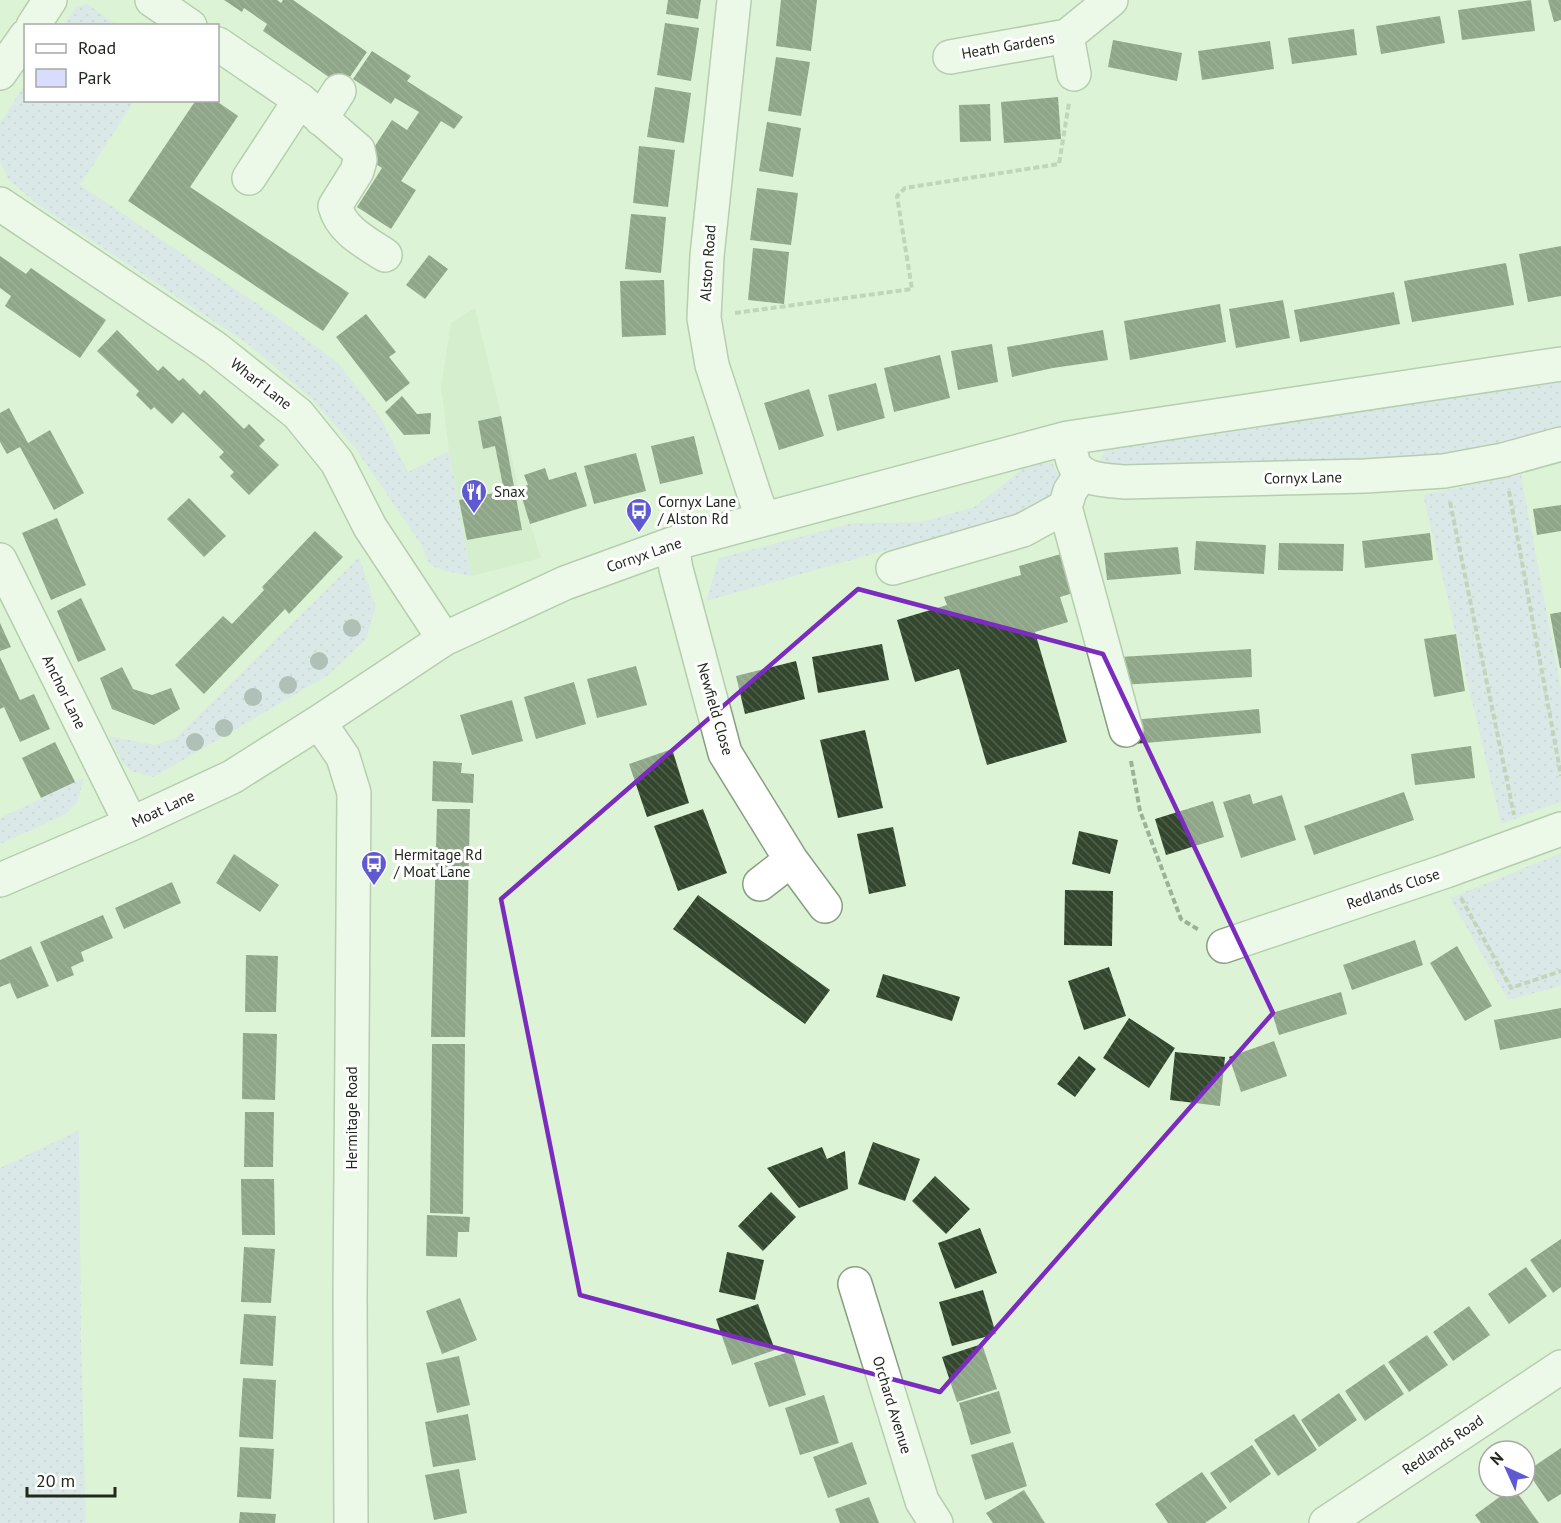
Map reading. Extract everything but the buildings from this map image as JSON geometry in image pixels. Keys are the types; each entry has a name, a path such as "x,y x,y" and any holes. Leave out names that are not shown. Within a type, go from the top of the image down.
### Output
{"street":[{"path":"34,24 50,0"},
{"path":"152,0 187,24"},
{"name":"Alston Road","path":"734,0 707,256 704,318 712,365 756,501 764,519"},
{"name":"Heath Gardens","path":"950,57 1067,36 1111,0"},
{"name":"Heath Gardens","path":"1067,36 1074,74"},
{"path":"0,73 24,39"},
{"path":"219,45 311,110 358,150 360,160 357,171 335,206 338,217 351,233 385,255"},
{"path":"249,178 311,110 339,91"},
{"name":"Wharf Lane","path":"0,204 215,348 298,414 337,462 370,527 444,639"},
{"name":"Cornyx Lane","path":"319,722 444,639 565,583 672,544 1068,438 1561,364"},
{"path":"1068,438 1074,465 1082,473 1070,491 1065,507 1126,730"},
{"name":"Cornyx Lane","path":"1082,473 1095,479 1124,482 1365,477 1444,471 1503,460 1561,444"},
{"path":"893,568 1023,530 1065,507"},
{"name":"Newfield Close","path":"672,544 676,569 725,753 790,860 825,906"},
{"name":"Anchor Lane","path":"0,560 131,824"},
{"name":"Moat Lane","path":"0,880 131,824 232,777 319,722"},
{"name":"Hermitage Road","path":"319,722 343,757 354,793 350,1284 351,1523"},
{"name":"Redlands Close","path":"1224,946 1446,871 1561,829"},
{"path":"760,884 790,860"},
{"name":"Orchard Avenue","path":"855,1284 922,1501 936,1523"},
{"name":"Redlands Road","path":"1326,1523 1561,1367"}],"path":[{"path":"704,318 912,289 897,196 905,188 1059,164 1074,74"},
{"path":"1503,460 1561,776"},
{"path":"1444,471 1520,844"},
{"path":"1126,730 1140,811 1180,919 1224,946"},
{"path":"1446,871 1511,988 1561,971"}],"highlighted area":[{"path":"858,589 1103,654 1273,1013 940,1392 580,1295 501,899"}],"shaded area":[{"path":"475,308 519,488 541,558 471,576 449,451 441,386 451,323"}],"green space":[{"path":"87,4 116,24 65,24 76,7"},
{"path":"24,86 24,102 133,102 80,185 277,317 338,363 380,417 408,472 449,451 471,576 445,571 430,565 420,543 356,449 312,399 248,344 37,204 8,179 0,162 0,123"},
{"path":"1561,381 1561,435 1495,452 1126,475 1099,462 1105,450"},
{"path":"1052,462 1058,475 1059,511 884,551 706,601 719,558 853,523 921,522 974,507 1025,467"},
{"path":"1521,474 1561,689 1561,802 1501,824 1423,495"},
{"path":"359,557 376,607 366,639 330,674 154,777 131,771 122,762 109,736 155,745 176,738"},
{"path":"84,778 77,803 66,814 0,844 0,818"},
{"path":"1561,853 1561,986 1508,1000 1450,898"},
{"path":"79,1130 86,1523 0,1523 0,1168"}],"place":[{"name":"Snax","path":"474,515"},
{"name":"Cornyx Lane / Alston Rd","path":"639,534"},
{"name":"Hermitage Rd / Moat Lane","path":"374,887"}]}
